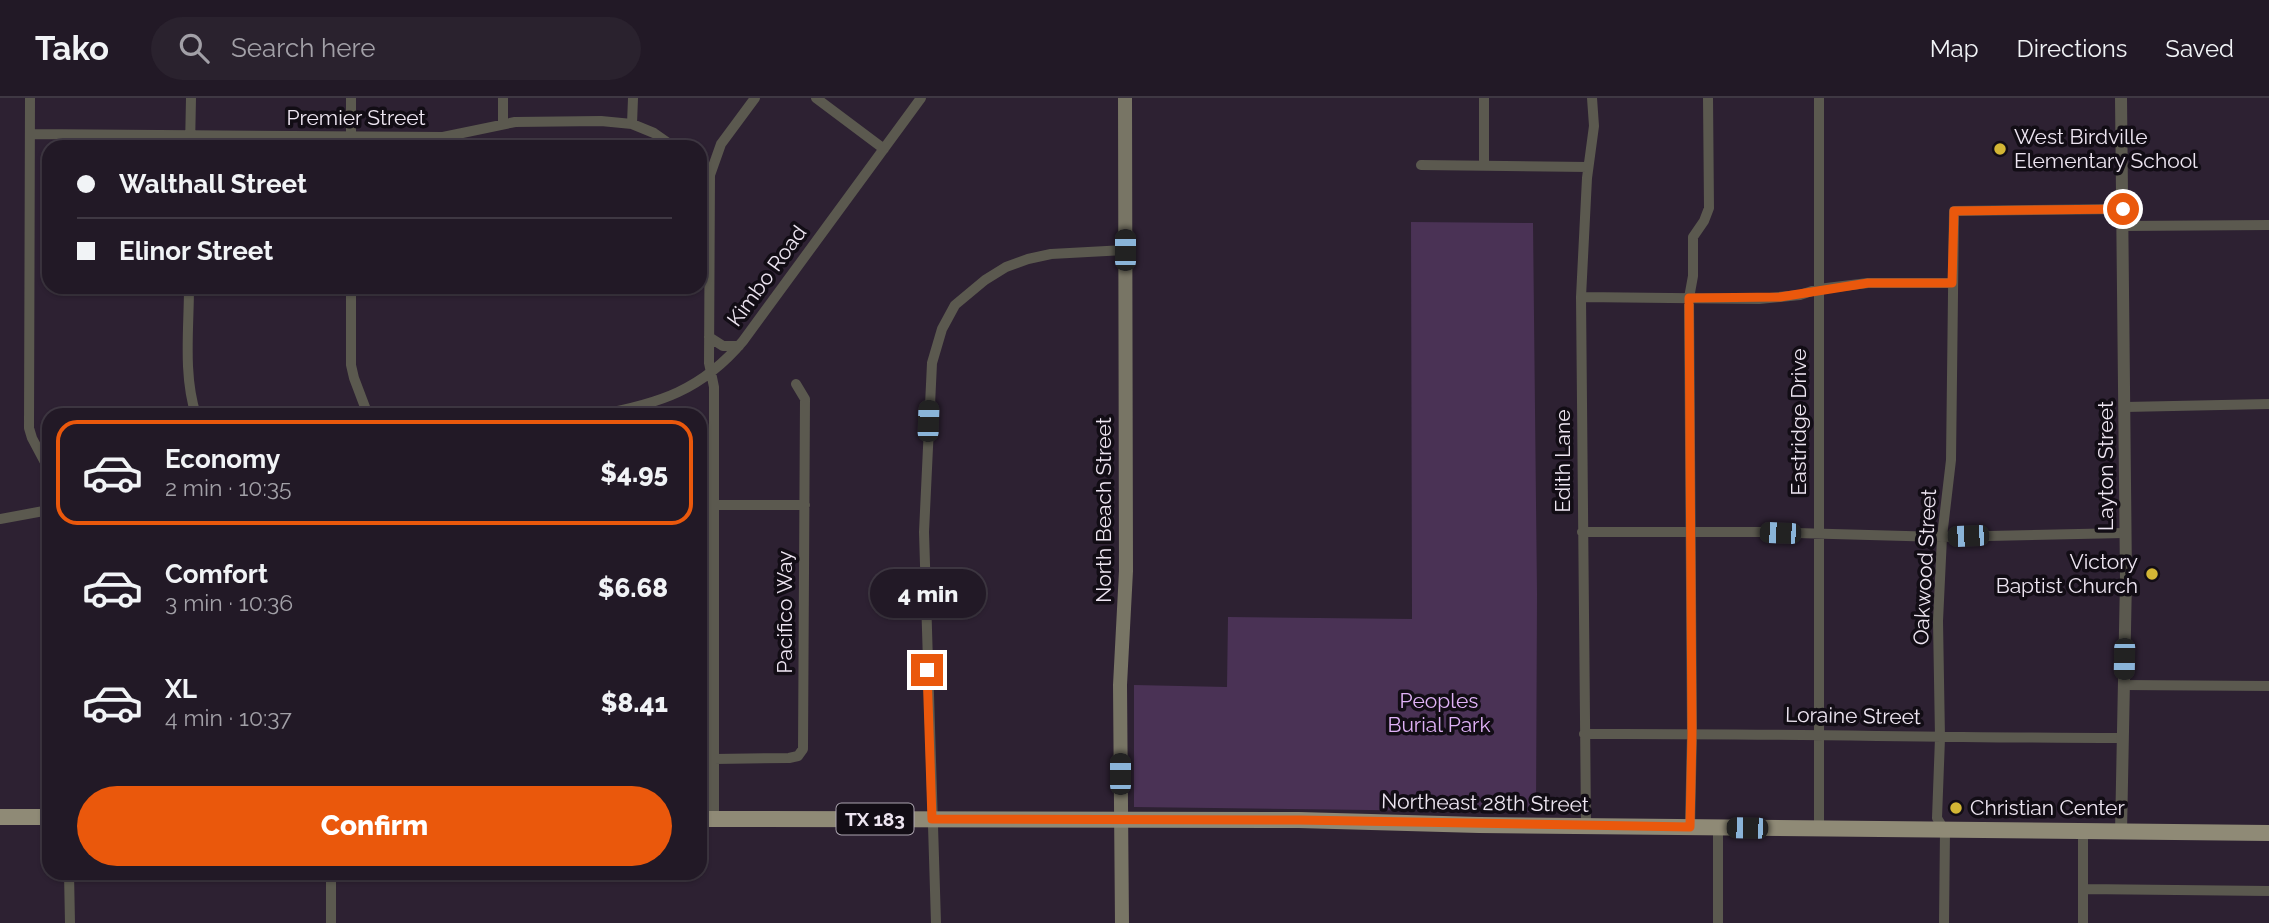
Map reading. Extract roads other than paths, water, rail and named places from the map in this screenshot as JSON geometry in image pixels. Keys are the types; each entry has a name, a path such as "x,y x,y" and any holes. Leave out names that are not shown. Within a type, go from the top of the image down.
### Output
{"main road":[{"name":"North Beach Street","path":"1122,923 1120,685 1126,571 1125,98"},
{"path":"0,817 42,817"},
{"name":"Northeast 28th Street","path":"707,819 1299,820 2269,834"}],"street":[{"path":"30,98 29,428 42,457"},
{"path":"190,140 191,98"},
{"path":"351,98 351,140"},
{"path":"503,98 503,124"},
{"path":"632,98 632,124"},
{"path":"707,819 714,759 714,387 709,337 709,181 721,144 755,98"},
{"path":"816,98 884,149"},
{"name":"Kimbo Road","path":"626,408 667,398 689,388 711,373 739,346 921,98"},
{"path":"1484,98 1484,165"},
{"name":"Edith Lane","path":"1586,825 1581,297 1588,167 1594,126 1592,98"},
{"path":"1690,827 1692,733 1689,298 1693,276 1693,237 1709,208 1708,98"},
{"name":"Eastridge Drive","path":"1819,98 1819,829"},
{"name":"Layton Street","path":"2121,98 2125,533 2121,833"},
{"name":"Premier Street","path":"388,140 443,137 503,124 601,121 632,124 663,140"},
{"name":"Premier Street","path":"30,134 150,140"},
{"path":"1421,165 1588,167"},
{"name":"Oakwood Street","path":"1944,923 1945,831 1937,818 1940,738 1938,621 1942,537 1951,460 1954,211 2123,209"},
{"path":"2123,226 2269,225"},
{"path":"936,923 925,532 932,363 942,328 955,305 985,280 1028,259 1051,254 1125,250"},
{"path":"1581,297 1759,299 1868,283 1952,283"},
{"path":"189,294 190,393 193,408"},
{"path":"351,294 351,365 365,408"},
{"path":"709,337 723,346 739,346"},
{"name":"Pacifico Way","path":"714,759 789,758 798,756 803,749 805,399 796,384"},
{"path":"2124,407 2269,404"},
{"path":"713,505 805,505"},
{"path":"0,520 42,511"},
{"path":"1582,532 1942,537 2125,533"},
{"path":"2123,685 2269,686"},
{"name":"Loraine Street","path":"1584,734 2121,738"},
{"path":"1718,828 1718,923"},
{"path":"2083,832 2083,923"},
{"path":"69,880 70,923"},
{"path":"331,880 331,923"},
{"path":"2083,889 2269,891"}],"place":[{"name":"West Birdville Elementary School","path":"2000,149"},
{"name":"Victory Baptist Church","path":"2152,574"},
{"name":"Christian Center","path":"1956,808"}],"park label":[{"name":"Peoples Burial Park","path":"1439,713"}]}
